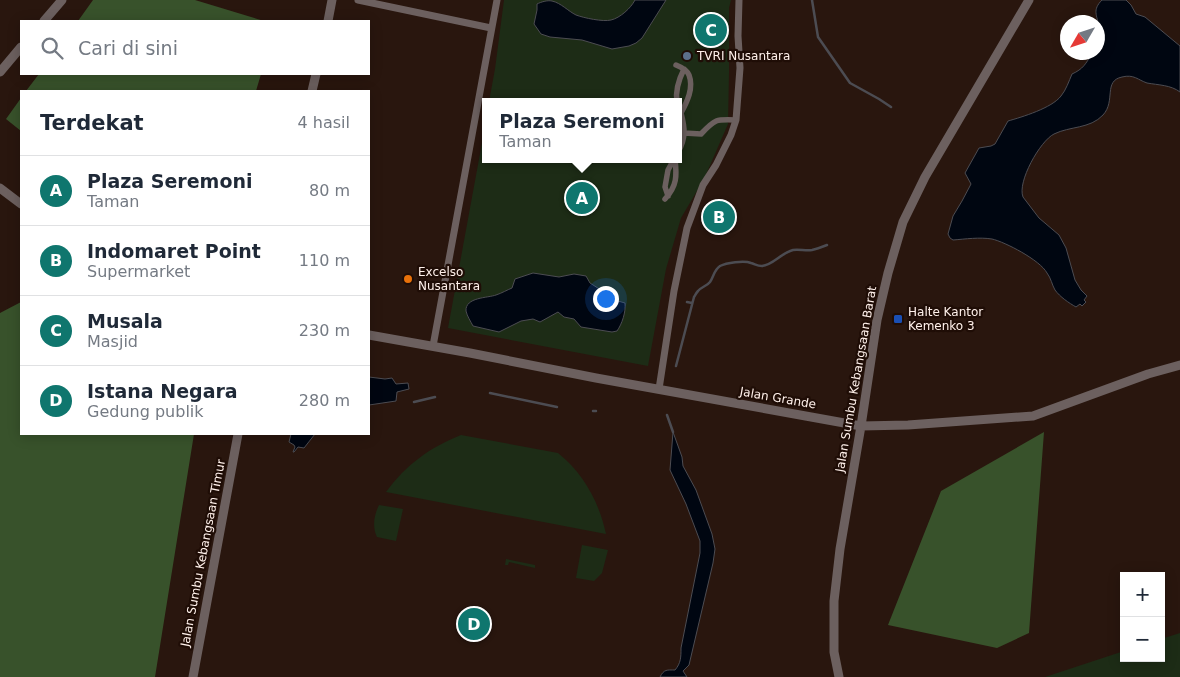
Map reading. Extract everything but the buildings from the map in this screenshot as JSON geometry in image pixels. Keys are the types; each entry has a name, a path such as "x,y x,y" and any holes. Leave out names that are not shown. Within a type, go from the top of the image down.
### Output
{"street":[{"path":"45,20 62,0"},
{"path":"328,20 332,0"},
{"path":"358,0 491,28"},
{"path":"433,346 497,0"},
{"path":"660,389 674,291 687,228 703,185 716,165 731,135 736,120 740,68 738,36 739,0"},
{"name":"Jalan Sumbu Kebangsaan Barat","path":"839,677 834,652 834,601 840,549 877,320 888,273 903,222 925,177 1029,0"},
{"path":"0,72 20,49"},
{"path":"676,64 688,74 690,84 688,100 682,111"},
{"path":"676,98 678,81 684,69"},
{"path":"312,90 316,75"},
{"path":"684,133 701,134 711,123 719,119 736,120"},
{"path":"682,120 685,128 682,146"},
{"path":"666,197 665,187 668,170 672,163"},
{"path":"0,188 20,203"},
{"name":"Jalan Grande","path":"370,334 861,426 908,426 1033,416 1148,374 1180,365"},
{"name":"Jalan Sumbu Kebangsaan Timur","path":"193,677 238,435"}],"green space":[{"path":"93,0 195,0 261,20 79,20"},
{"path":"504,0 731,0 729,8 728,124 704,179 681,218 666,269 648,366 448,328 482,143 482,163 682,163 682,98 490,98"},
{"path":"38,75 261,75 256,90 27,90"},
{"path":"20,99 20,130 6,119"},
{"path":"20,303 20,435 194,435 155,677 0,677 0,313"},
{"path":"1044,432 1029,633 997,648 888,625 941,491"},
{"path":"461,435 558,453 583,479 589,489 595,500 606,534 386,492 402,473 419,458 439,445"},
{"path":"379,505 403,509 396,541 377,537 374,521"},
{"path":"582,545 608,550 602,573 594,581 576,578"},
{"path":"506,559 535,565 535,568 509,562 508,565 505,565"},
{"path":"1180,633 1180,677 1045,677 1120,652 1120,662 1165,662 1165,638"}],"shaded area":[{"path":"635,0 666,0 642,38 629,46 612,49 582,40 550,37 541,34 534,24 537,4 544,1 555,2 579,16 608,20 621,15"},
{"path":"1102,0 1126,0 1136,14 1145,17 1180,46 1180,92 1133,77 1126,76 1116,79 1111,87 1107,110 1103,115 1092,123 1060,131 1048,138 1036,153 1026,172 1022,190 1023,197 1039,218 1059,235 1066,248 1075,280 1087,296 1084,300 1086,302 1082,306 1080,304 1076,307 1057,293 1043,268 1022,252 992,239 953,240 948,234 953,216 971,184 965,173 979,148 995,144 1008,121 1036,111 1057,100 1064,91 1072,74 1084,66 1088,60 1105,60 1105,15 1096,15"},
{"path":"533,273 559,277 574,274 586,276 590,283 618,301 625,303 623,318 617,331 612,332 581,327 574,319 564,317 558,312 540,322 533,319 521,321 499,332 473,326 466,311 469,303 512,288 515,279"},
{"path":"370,377 392,378 396,384 408,383 409,389 397,392 396,401 370,405"},
{"path":"673,432 682,457 683,466 696,490 712,534 715,549 689,665 683,671 687,677 660,677 666,671 675,670 680,662 681,648 700,553 700,541 686,504 670,470"},
{"path":"291,435 314,435 304,448 298,447 294,452 294,445 289,442"}],"waterway":[{"path":"812,0 818,37 850,83 891,107"},
{"path":"676,366 694,297 699,290 710,282 715,271 720,266 740,262 762,266 770,264 793,250 812,250 827,245"},
{"path":"687,302 692,303"},
{"path":"490,393 557,407"},
{"path":"414,402 435,397"},
{"path":"667,415 673,432"}],"place":[{"name":"Musala","path":"711,30"},
{"name":"TVRI Nusantara","path":"687,56"},
{"name":"Plaza Seremoni","path":"582,198"},
{"name":"Indomaret Point","path":"719,217"},
{"name":"Excelso Nusantara","path":"408,279"},
{"name":"Halte Kantor Kemenko 3","path":"898,319"},
{"name":"Istana Negara","path":"474,624"}]}
